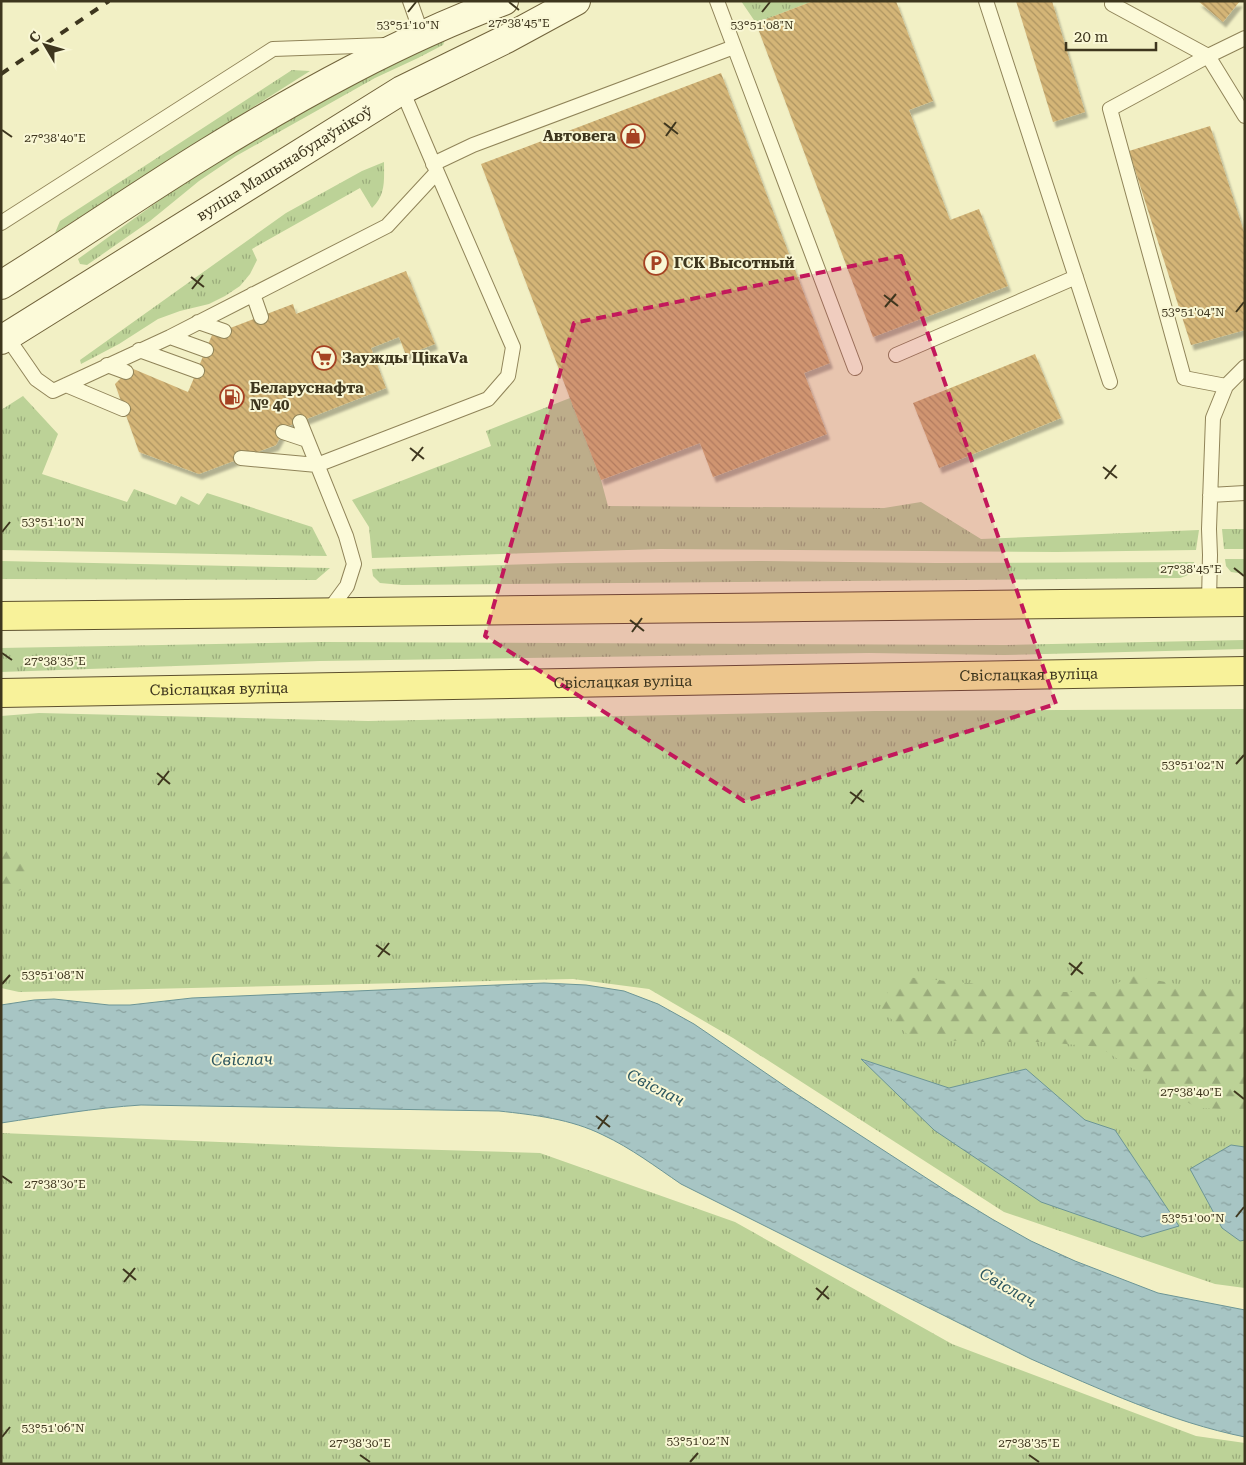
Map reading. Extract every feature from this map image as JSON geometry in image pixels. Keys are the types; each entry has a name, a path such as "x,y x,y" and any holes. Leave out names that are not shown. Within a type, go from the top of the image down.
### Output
{"main road":[{"path":"4,277 207,152 304,95 411,40 504,1"},
{"name":"вуліца Машынабудаўнікоў","path":"4,338 402,90 506,39 576,1"},
{"path":"1,616 1245,602"},
{"name":"Свіслацкая вуліца","path":"1,694 1245,671"}],"lane":[{"path":"1,223 273,50 411,40 410,1"},
{"path":"717,1 856,368"},
{"path":"986,1 1110,382"},
{"path":"1112,4 1208,56 1245,116"},
{"path":"1226,386 1184,378 1110,109 1245,38"},
{"path":"4,338 36,379 53,392 170,337 387,226 435,168 473,146 734,46"},
{"path":"241,458 317,465 488,399 508,376 513,347 402,90"},
{"path":"896,354 1076,277"},
{"path":"253,294 261,316"},
{"path":"198,322 224,331"},
{"path":"170,337 206,350"},
{"path":"139,350 197,371"},
{"path":"107,365 126,372"},
{"path":"1209,602 1209,529 1213,418 1226,386 1245,367"},
{"path":"66,385 123,409"},
{"path":"300,422 346,536 354,564 347,586 327,613"},
{"path":"283,432 307,440"},
{"path":"1210,495 1245,492"}],"highlighted area":[{"path":"901,256 1056,704 744,801 485,636 574,323"}],"green space":[{"path":"741,1 813,1 756,23"},
{"path":"445,40 443,45 375,78 236,156 199,181 150,221 87,265 80,264 78,259 218,158 369,71"},
{"path":"292,70 310,71 55,233 60,221"},
{"path":"384,162 382,192 377,203 372,208 360,188 252,249 257,260 250,274 240,286 225,296 209,304 158,319 119,344 81,364 80,360 286,213 362,171"},
{"path":"23,396 58,434 42,474 127,502 134,489 176,505 181,496 199,505 207,493 312,527 327,556 1,550 1,410"},
{"path":"570,398 601,480 608,506 884,508 921,502 981,539 1199,530 1196,550 1057,552 660,549 372,558 369,527 352,500 491,446 486,431"},
{"path":"1222,529 1245,529 1245,549 1224,549"},
{"path":"1225,559 1245,559 1245,574 1231,572 1226,566"},
{"path":"1,561 330,568 316,580 1,579"},
{"path":"758,561 936,563 1194,562 1194,568 1191,573 1180,578 402,585 380,583 373,576 372,569 567,563"},
{"path":"1245,640 1245,649 1004,655 869,653 320,661 1,672 1,648 322,642 1006,645"},
{"path":"1245,709 1245,1288 1215,1284 1004,1212 733,1038 649,989 573,979 19,992 1,988 1,716 39,713 368,721 875,711"},
{"path":"1,839 32,865 28,887 1,898"},
{"path":"894,976 1062,992 1096,992 1134,976 1202,989 1245,989 1245,1110 1197,1108 1099,1047 1044,1042 968,1042 910,1037 881,1009"},
{"path":"1,1133 540,1153 735,1222 952,1344 1196,1436 1245,1443 1245,1464 1,1464"}],"water":[{"name":"Свіслач","path":"544,983 586,985 624,991 658,1004 694,1024 795,1093 951,1194 1031,1241 1075,1261 1158,1293 1245,1310 1245,1437 1217,1431 1163,1414 1031,1359 681,1184 613,1140 566,1121 499,1111 141,1105 88,1110 1,1123 1,1005 54,999 109,1005 130,1005 192,998"},
{"path":"861,1059 949,1088 1026,1069 1085,1120 1115,1130 1179,1226 1142,1237 1041,1202 934,1130"},
{"path":"1231,1145 1245,1147 1245,1240 1240,1241 1222,1228 1190,1169"}],"building":[{"path":"813,1 896,1 933,101 909,110 950,220 979,209 1008,286 873,337 756,23"},
{"path":"1016,1 1052,1 1085,112 1053,122"},
{"path":"1198,1 1240,1 1223,22"},
{"name":"ГСК Высотный","path":"721,73 830,363 804,373 827,434 713,477 700,443 601,480 481,164"},
{"path":"1210,126 1245,235 1245,330 1191,345 1129,151"},
{"path":"406,271 435,344 406,355 399,337 371,348 386,388 286,427 276,445 199,474 139,452 115,384 131,368 188,392 212,335 293,304 296,314"},
{"path":"1035,354 1061,418 939,468 913,403"}],"railway":[{"path":"1,74 109,1"}],"place":[{"name":"Автовега","path":"633,136"},
{"name":"ГСК Высотный","path":"656,263"},
{"name":"Заужды ЦікаVа","path":"324,358"},
{"name":"Беларуснафта № 40","path":"232,397"}]}
